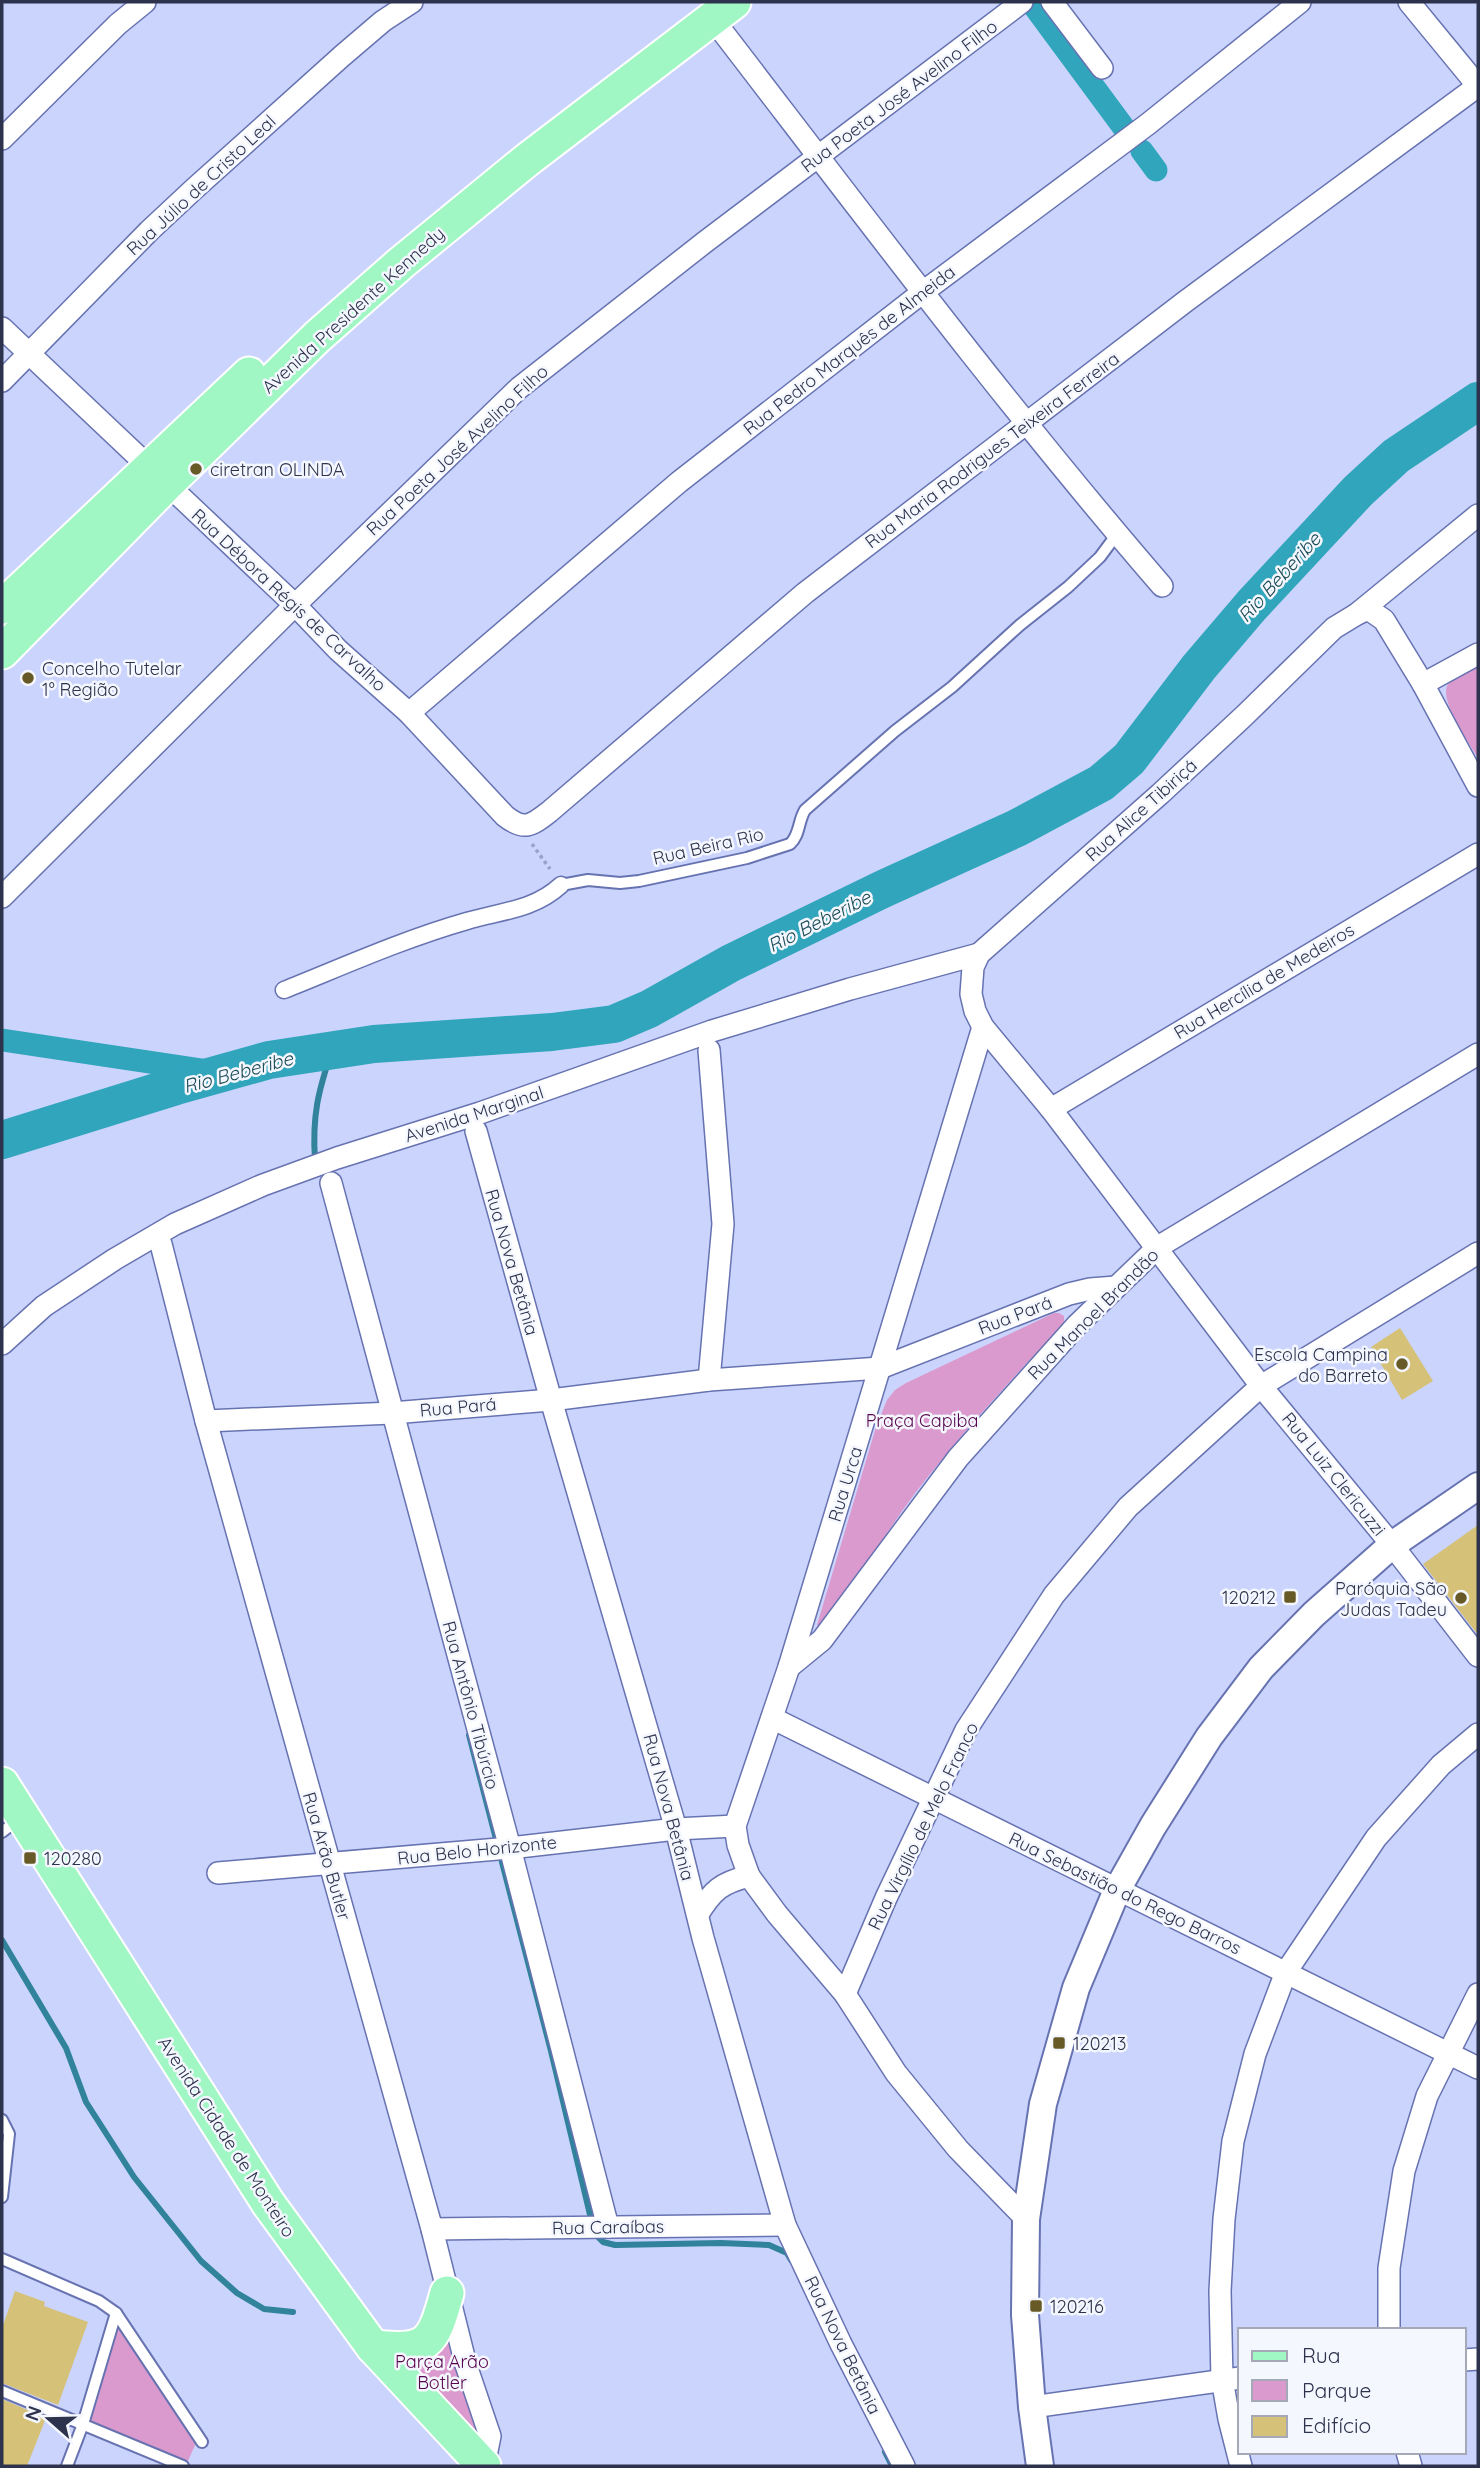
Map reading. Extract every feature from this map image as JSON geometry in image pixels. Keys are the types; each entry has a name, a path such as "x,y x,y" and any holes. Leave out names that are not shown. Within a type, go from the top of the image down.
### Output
{"main road":[{"name":"Avenida Presidente Kennedy","path":"2,652 157,476 304,323 512,150 715,7"},
{"name":"Avenida Presidente Kennedy","path":"7,604 157,476"},
{"name":"Avenida Cidade de Monteiro","path":"2,1784 12,1825 268,2203 373,2347 484,2466"},
{"path":"373,2347 408,2350 424,2342 435,2331 447,2293"}],"street":[{"path":"2,139 118,24 145,2"},
{"name":"Rua Júlio de Cristo Leal","path":"2,381 149,231 194,189 342,56 383,21 412,2"},
{"path":"1052,2 1102,68"},
{"name":"Rua Pedro Marquês de Almeida","path":"410,713 679,482 923,292 1148,124 1300,2"},
{"path":"1409,2 1478,86"},
{"name":"Rua Poeta José Avelino Filho","path":"2,897 295,605 519,388 1010,6"},
{"path":"715,7 819,157 923,292 1117,534 1162,586"},
{"name":"Rua Maria Rodrigues Teixeira Ferreira","path":"519,825 536,822 549,812 806,593 1186,300 1478,86"},
{"name":"Rua Débora Régis de Carvalho","path":"2,328 295,605 338,650 410,713 505,816 519,825"},
{"path":"1357,614 1478,515"},
{"path":"1357,614 1371,611 1384,620 1423,684 1478,786"},
{"name":"Rua Alice Tibiriçá","path":"979,954 1160,794 1334,628 1357,614"},
{"path":"1423,684 1478,654"},
{"name":"Rua Hercília de Medeiros","path":"1051,1109 1478,854"},
{"name":"Rua Beira Rio","path":"284,990 381,951 468,921 517,910 550,896 561,885"},
{"path":"979,954 972,967 971,994 983,1027"},
{"name":"Avenida Marginal","path":"2,1344 44,1306 115,1259 176,1224 263,1185 337,1158 480,1114 712,1031 863,985 979,954"},
{"name":"Rua Luiz Clericuzzi","path":"983,1027 1051,1109 1158,1247 1261,1386 1392,1545 1478,1656"},
{"name":"Rua Urca","path":"735,1826 789,1667 983,1027"},
{"path":"709,1050 723,1224 709,1380"},
{"name":"Rua Manoel Brandão","path":"789,1667 822,1640 958,1458 1077,1325 1158,1247 1478,1054"},
{"name":"Rua Nova Betânia","path":"476,1131 676,1829 785,2225 841,2344 904,2466"},
{"name":"Rua Antônio Tibúrcio","path":"331,1183 384,1413 509,1849 607,2227"},
{"name":"Rua Arão Butler","path":"161,1244 206,1421 432,2229 466,2365 490,2436 484,2466"},
{"name":"Rua Virgílio de Melo Franco","path":"845,1994 932,1799 966,1730 1054,1595 1128,1507 1261,1386 1478,1253"},
{"name":"Rua Pará","path":"206,1421 384,1413 551,1400 709,1380 880,1368 1069,1294 1116,1287"},
{"path":"1040,2466 1031,2407 1025,2315 1026,2219 1043,2104 1076,1988 1117,1890 1153,1826 1209,1737 1261,1668 1314,1614 1392,1545 1478,1486"},
{"name":"Rua Sebastião do Rego Barros","path":"772,1718 1478,2068"},
{"path":"1241,2466 1229,2419 1231,2378 1220,2291 1224,2219 1233,2141 1255,2054 1286,1972 1376,1838 1441,1765 1478,1734"},
{"path":"735,1826 738,1845 749,1876 777,1914 845,1994 897,2073 958,2149 1026,2219"},
{"name":"Rua Belo Horizonte","path":"218,1873 509,1849 676,1829 735,1826"},
{"path":"698,1914 710,1894 719,1886 749,1876"},
{"path":"1389,2328 1389,2268 1404,2171 1427,2096 1478,1994"},
{"name":"Rua Caraíbas","path":"432,2229 785,2225"},
{"path":"1031,2407 1231,2378"}],"lane":[{"name":"Rua Beira Rio","path":"561,885 588,880 620,883 639,881 747,858 790,844 796,839 805,810 1068,587 1100,558 1117,534"},
{"path":"2,2120 9,2134 2,2197"},
{"path":"2,2259 99,2301 116,2313 202,2442"},
{"path":"67,2466 83,2424 116,2313"},
{"path":"2,2391 183,2466"}],"path":[{"path":"519,825 561,885"}],"green space":[{"path":"1478,667 1478,758 1450,709 1446,690 1449,683"},
{"name":"Praça Capiba","path":"1054,1313 1064,1316 1064,1323 933,1470 819,1627 817,1625 876,1427 887,1400 895,1390 906,1383"},
{"path":"117,2322 196,2443 187,2463 89,2421"},
{"name":"Parça Arão Botler","path":"452,2333 478,2432 476,2433 406,2357 446,2343"}],"shaded area":[{"path":"1478,390 1478,411 1402,462 1391,446 1435,421"}],"building":[{"name":"Escola Campina do Barreto","path":"1400,1328 1433,1381 1402,1400 1371,1347"},
{"name":"Paróquia São Judas Tadeu","path":"1478,1525 1478,1635 1423,1564"},
{"path":"15,2291 45,2302 44,2306 88,2322 58,2405 2,2383 2,2328"},
{"path":"2,2399 46,2418 27,2466 2,2466"}],"waterway":[{"path":"1031,2 1127,132"},
{"path":"1142,151 1156,170"},
{"name":"Rio Beberibe","path":"2,1140 269,1060 374,1044 552,1032 614,1024 649,1009 731,963 883,889 1017,828 1101,783 1129,759 1199,667 1252,605 1358,491 1396,456 1478,401"},
{"path":"2,1040 222,1073"},
{"path":"315,1160 317,1104 332,1050"},
{"path":"469,1735 551,2051 592,2223"},
{"path":"2,1940 66,2048 86,2102 134,2177 201,2261 237,2293 264,2309 293,2312"},
{"path":"595,2234 603,2242 615,2245 769,2245 787,2253 791,2260"},
{"path":"885,2452 892,2466"}],"place":[{"name":"ciretran OLINDA","path":"196,469"},
{"name":"Concelho Tutelar 1° Região","path":"28,678"},
{"name":"Escola Campina do Barreto","path":"1402,1364"},
{"name":"120212","path":"1290,1597"},
{"name":"Paróquia São Judas Tadeu","path":"1461,1598"},
{"name":"120280","path":"30,1858"},
{"name":"120213","path":"1059,2043"},
{"name":"120216","path":"1036,2306"}]}
